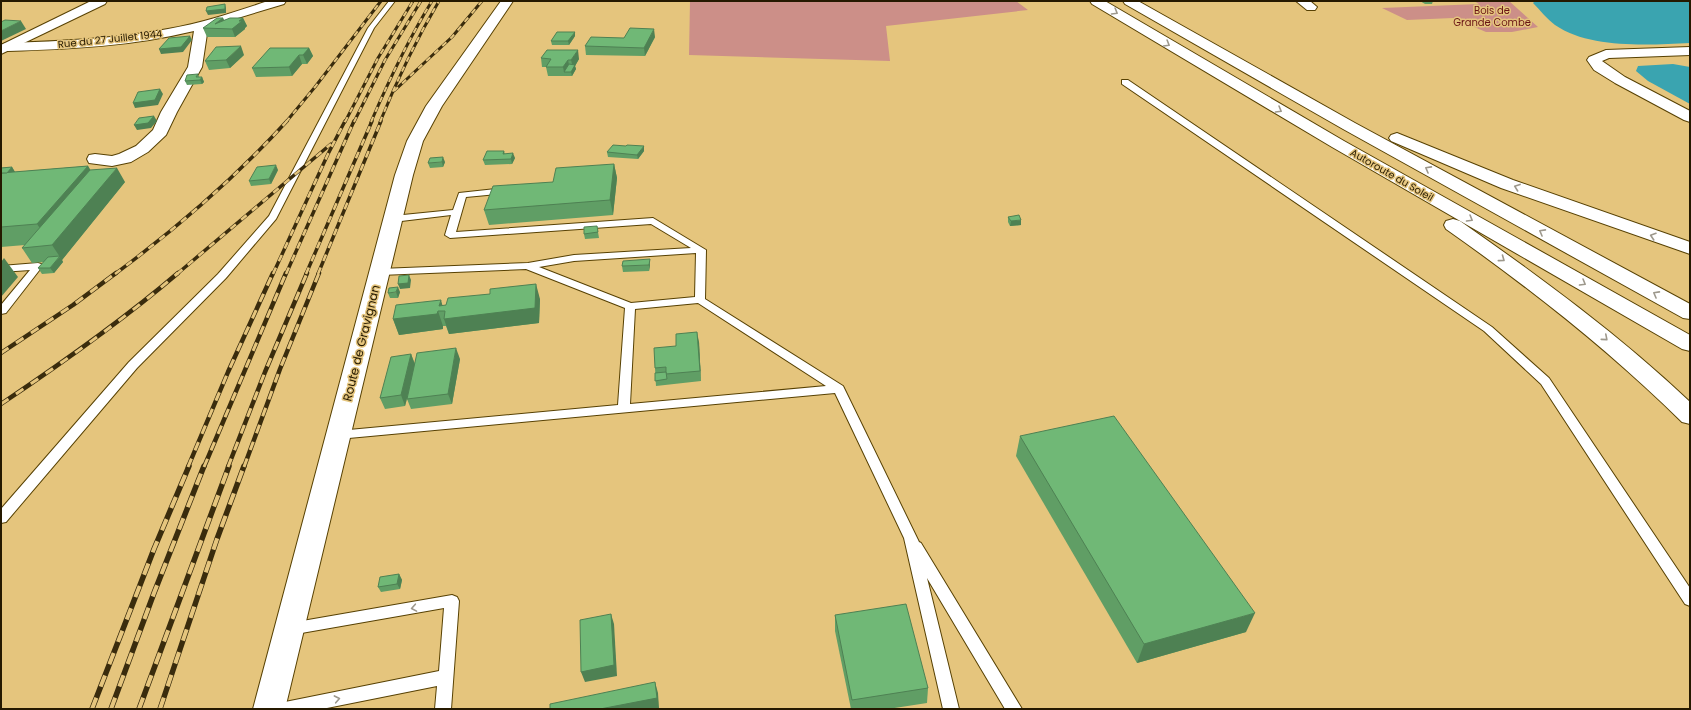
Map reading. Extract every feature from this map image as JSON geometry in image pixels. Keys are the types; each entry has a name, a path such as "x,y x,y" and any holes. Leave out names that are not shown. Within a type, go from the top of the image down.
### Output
{"main road":[{"path":"4,49 101,1"},
{"name":"Rue du 27 Juillet 1944","path":"4,49 127,39 168,33 225,20 280,1"},
{"name":"Route de Gravignan","path":"268,709 393,219 415,141 434,106 507,1"},
{"name":"Autoroute du Soleil","path":"1096,1 1338,144 1690,344"},
{"name":"Autoroute du Soleil","path":"1129,1 1349,126 1690,313"},
{"path":"95,159 112,161 125,158 142,149 160,132 169,112 195,67 202,25"},
{"path":"1690,50 1606,54 1594,60 1599,67 1620,80 1690,117"},
{"path":"1234,61 1396,138 1448,160 1578,210 1690,248"},
{"path":"1338,144 1494,253 1565,306 1638,367 1690,416"}],"lane":[{"path":"1,518 133,365 222,276 273,217 371,28 392,1"},
{"path":"1125,82 1488,328 1545,380 1690,600"},
{"path":"514,190 462,195 450,235 653,221 700,250"},
{"path":"393,219 457,212"},
{"path":"380,272 527,266 574,258 700,250"},
{"path":"700,250 700,300"},
{"path":"1,269 38,266 2,311"},
{"path":"527,266 630,306 700,300 839,389 911,538 1014,709"},
{"path":"624,408 630,306"},
{"path":"338,435 839,389"},
{"path":"911,538 951,709"},
{"path":"288,629 452,601 443,709"},
{"path":"285,709 446,677"}],"green space":[{"path":"690,1 1016,1 1028,10 886,26 890,61 689,55"},
{"name":"Bois de Grande Combe","path":"1474,1 1509,1 1538,27 1512,32 1486,32 1453,18 1407,20 1382,8 1479,4"}],"water":[{"path":"1535,1 1690,1 1690,43 1638,45 1602,42 1585,38 1569,33 1555,25 1533,3"},
{"path":"1673,64 1690,67 1690,104 1648,81 1636,71 1638,66"}],"building":[{"path":"225,4 225,9 206,11 207,7"},
{"path":"217,18 223,18 215,24 230,18 243,18 239,21 242,21 232,29 203,28"},
{"path":"5,20 21,21 1,31 1,22"},
{"path":"630,28 654,29 644,48 585,46 591,37 624,38"},
{"path":"557,32 575,32 568,41 551,41"},
{"path":"190,36 181,47 159,49 169,38"},
{"path":"241,46 226,60 205,61 216,47"},
{"path":"270,48 309,48 303,55 299,55 289,67 252,68"},
{"path":"547,50 578,50 571,60 568,60 563,67 546,67 551,59 541,58"},
{"path":"569,64 575,65 571,72 564,72"},
{"path":"198,74 196,77 202,77 200,80 185,81 187,75"},
{"path":"160,89 155,100 133,103 138,92"},
{"path":"154,116 148,123 134,125 139,118"},
{"path":"613,145 644,146 637,155 607,152"},
{"path":"487,151 504,151 503,154 513,153 511,159 483,160"},
{"path":"443,157 442,162 428,163 430,158"},
{"path":"614,164 610,200 484,210 493,186 553,182 556,168"},
{"path":"276,165 269,179 249,181 257,167"},
{"path":"88,166 37,224 1,227 1,173"},
{"path":"12,167 7,173 1,173 1,168"},
{"path":"117,168 52,245 22,248 90,170"},
{"path":"1019,215 1021,220 1011,221 1008,217"},
{"path":"597,226 598,232 584,234 584,227"},
{"path":"60,256 50,268 38,268 48,257"},
{"path":"650,259 649,265 622,266 623,261"},
{"path":"409,275 408,283 398,284 399,276"},
{"path":"536,284 535,308 444,319 445,311 438,311 437,314 393,319 396,305 441,300 439,306 446,305 448,298 490,294 490,289"},
{"path":"398,287 396,292 388,293 389,288"},
{"path":"697,332 700,371 666,374 666,367 655,368 654,348 676,346 676,334"},
{"path":"456,348 448,394 407,399 417,353"},
{"path":"411,354 401,395 380,398 391,357"},
{"path":"666,372 667,379 655,381 655,373"},
{"path":"1114,416 1255,613 1144,644 1020,436"},
{"path":"399,574 397,584 378,587 380,577"},
{"path":"906,604 928,688 852,700 835,615"},
{"path":"611,614 614,665 581,672 580,620"},
{"path":"655,682 657,698 600,709 550,709 550,704"}],"railway":[{"path":"286,122 381,1"},
{"path":"345,122 378,58 413,1"},
{"path":"354,122 385,60 421,1"},
{"path":"371,122 399,60 432,1"},
{"path":"380,122 407,60 439,1"},
{"path":"394,91 452,37 482,1"},
{"path":"115,274 161,239 205,202 287,121"},
{"path":"273,274 328,154 345,121"},
{"path":"286,274 354,121"},
{"path":"306,274 372,121"},
{"path":"318,274 381,121"},
{"path":"177,274 331,144"},
{"path":"1,353 73,305 116,273"},
{"path":"1,404 91,341 157,291 178,273"},
{"path":"188,467 228,372 273,273"},
{"path":"204,467 286,273"},
{"path":"228,467 265,372 307,273"},
{"path":"244,467 280,369 319,273"},
{"path":"92,709 154,549 189,466"},
{"path":"111,709 154,593 204,466"},
{"path":"139,709 229,466"},
{"path":"160,709 217,539 244,466"}]}
